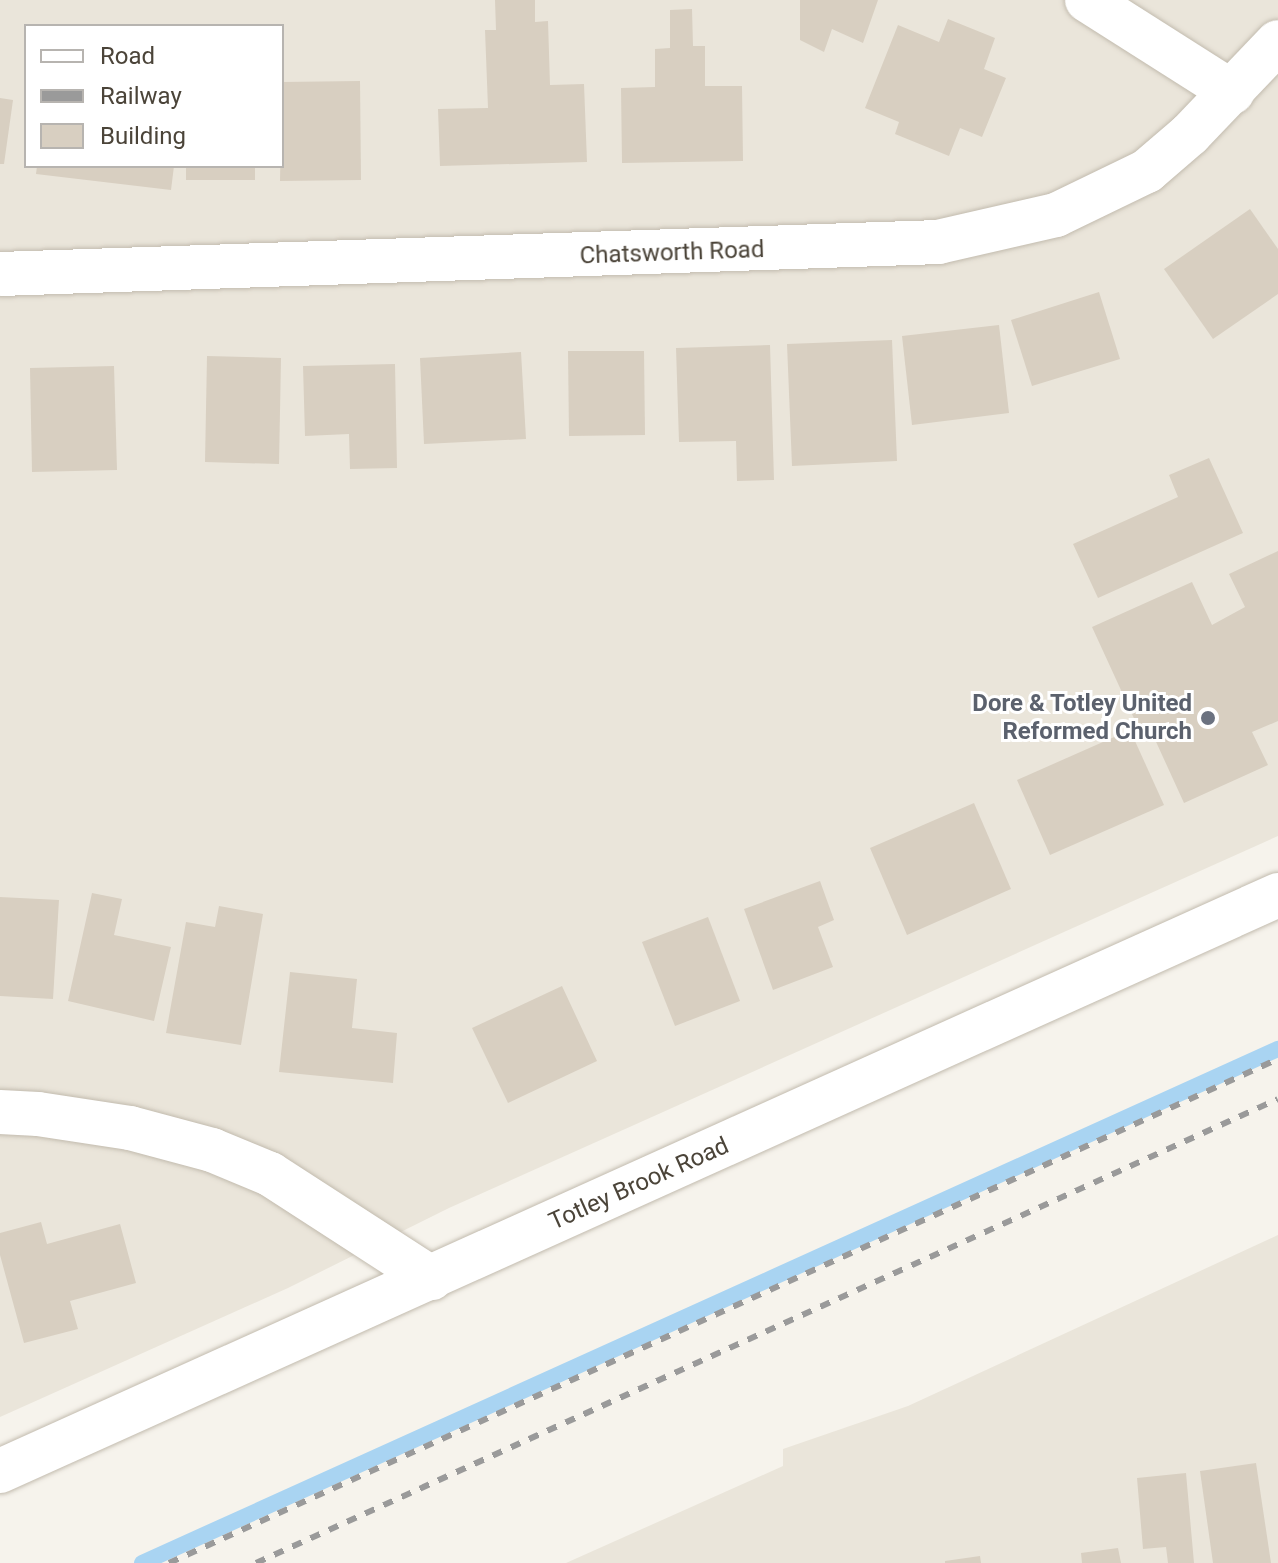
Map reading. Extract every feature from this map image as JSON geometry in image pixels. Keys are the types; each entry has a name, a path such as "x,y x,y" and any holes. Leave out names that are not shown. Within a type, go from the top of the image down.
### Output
{"street":[{"path":"1087,0 1232,92"},
{"name":"Chatsworth Road","path":"0,274 938,242 1056,215 1147,171 1232,92 1278,42"},
{"name":"Totley Brook Road","path":"0,1471 1278,895"},
{"path":"0,1112 38,1114 130,1128 212,1150 270,1174 431,1278"}],"shaded area":[{"path":"0,0 1278,0 1278,836 449,1208 288,1288 0,1417"},
{"path":"1278,1235 1278,1563 566,1563 783,1466 783,1449 908,1406"}],"building":[{"path":"495,0 535,0 535,22 548,21 550,85 584,84 587,162 440,166 438,109 488,108 485,30 496,30"},
{"path":"800,0 878,0 863,43 832,29 824,52 800,40"},
{"path":"692,9 693,46 705,46 705,86 742,86 743,161 622,163 621,88 655,87 655,49 670,48 670,10"},
{"path":"948,19 995,38 984,69 1006,78 982,137 960,128 949,156 895,134 899,122 865,108 898,25 939,42"},
{"path":"360,81 361,180 280,181 280,168 284,168 284,82"},
{"path":"0,98 13,100 4,164 0,164"},
{"path":"37,168 174,168 171,190 36,174"},
{"path":"186,168 255,168 255,180 186,180"},
{"path":"1250,209 1278,249 1278,294 1213,339 1164,269"},
{"path":"1099,292 1120,359 1032,386 1011,320"},
{"path":"999,325 1009,413 912,425 902,336"},
{"path":"892,340 897,461 792,466 787,344"},
{"path":"770,345 774,480 737,481 736,441 679,442 676,348"},
{"path":"568,351 644,351 645,435 569,436"},
{"path":"521,352 526,439 424,444 420,358"},
{"path":"207,356 281,358 279,464 205,462"},
{"path":"395,364 397,468 350,469 349,434 305,436 303,366"},
{"path":"114,366 117,470 32,472 30,368"},
{"path":"1209,458 1243,533 1098,598 1073,544 1178,497 1169,475"},
{"path":"1278,551 1278,721 1252,732 1268,765 1184,803 1152,733 1143,738 1092,627 1192,582 1212,625 1245,607 1229,574"},
{"path":"1130,730 1164,805 1050,855 1017,780"},
{"path":"974,803 1011,889 907,935 870,848"},
{"path":"820,881 834,920 818,927 833,967 773,990 744,909"},
{"path":"92,893 122,899 114,935 171,947 154,1021 68,1001"},
{"path":"0,897 59,900 53,999 0,996"},
{"path":"219,906 263,914 241,1045 166,1033 186,922 215,927"},
{"path":"708,917 740,1001 675,1026 642,942"},
{"path":"290,972 357,979 352,1028 397,1033 393,1083 279,1072"},
{"path":"562,986 597,1061 508,1103 472,1028"},
{"path":"41,1222 47,1244 120,1224 136,1283 70,1301 78,1329 24,1343 0,1255 0,1233"},
{"path":"1256,1463 1271,1563 1213,1563 1200,1471"},
{"path":"1186,1473 1194,1563 1168,1563 1166,1547 1143,1549 1137,1478"},
{"path":"1118,1548 1121,1563 1082,1563 1081,1553"},
{"path":"980,1556 981,1563 945,1563 945,1561"}],"waterway":[{"path":"142,1563 1278,1049"}],"railway":[{"path":"169,1563 1278,1059"},
{"path":"256,1563 1278,1099"}],"place":[{"name":"Dore & Totley United Reformed Church","path":"1208,718"}]}
